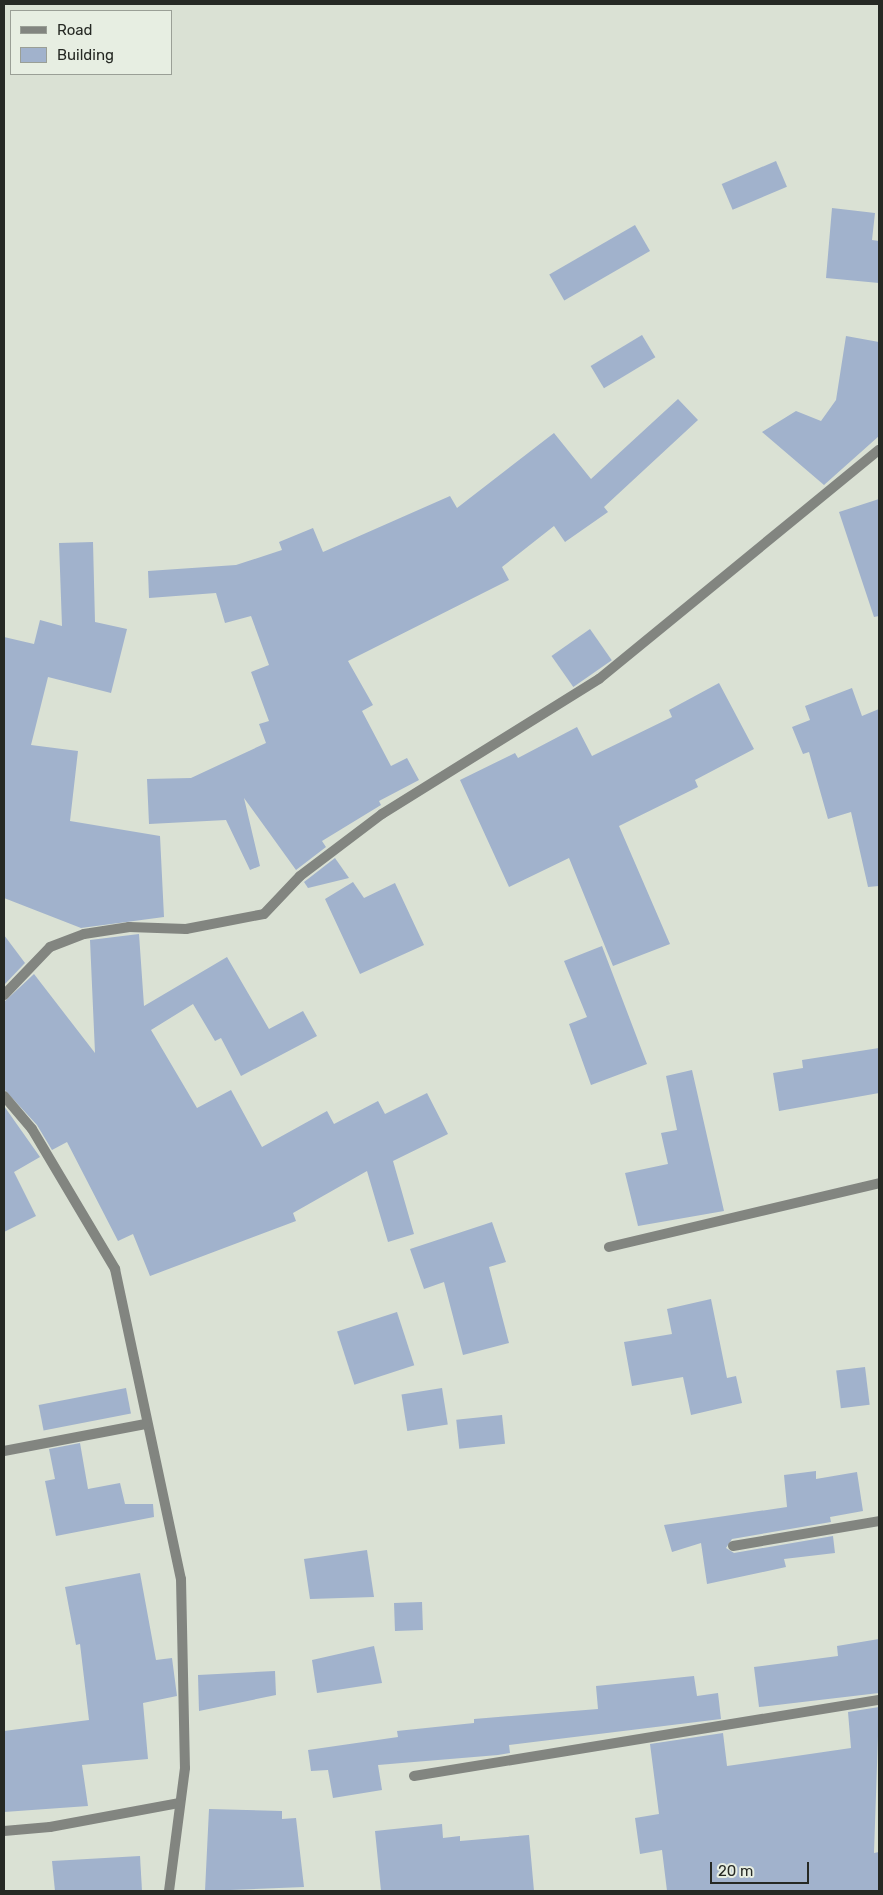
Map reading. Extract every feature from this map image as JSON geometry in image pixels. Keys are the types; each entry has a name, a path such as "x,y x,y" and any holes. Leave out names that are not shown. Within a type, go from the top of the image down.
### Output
{"street":[{"path":"4,995 50,946 84,934 129,927 186,929 264,914 300,876 382,814 599,679 879,450"},
{"path":"4,1096 32,1129 115,1270 146,1424 181,1579 184,1768 169,1891"},
{"path":"610,1247 879,1183"},
{"path":"4,1451 146,1424"},
{"path":"733,1546 879,1521"},
{"path":"414,1776 879,1700"},
{"path":"4,1831 50,1827 180,1802"}],"building":[{"path":"776,161 787,187 733,210 722,184"},
{"path":"832,208 875,213 872,240 879,241 879,283 826,278"},
{"path":"635,225 650,251 564,300 549,274"},
{"path":"642,335 655,357 604,388 591,366"},
{"path":"846,336 879,342 879,436 824,485 762,432 796,411 821,421 836,400"},
{"path":"678,399 698,420 604,507 608,512 565,542 554,526 502,567 509,580 348,661 373,705 362,711 391,766 407,758 419,780 379,801 381,805 322,841 326,847 296,870 244,798 260,866 250,870 226,820 149,824 147,779 191,778 266,743 259,724 269,721 251,672 269,665 251,616 225,623 216,593 149,598 148,571 236,565 282,550 279,542 313,528 323,552 450,496 457,508 554,433 591,479"},
{"path":"879,499 879,616 874,617 839,512"},
{"path":"93,542 95,622 127,629 111,693 48,677 31,745 78,751 70,821 160,836 164,917 81,928 4,898 4,637 34,644 40,620 62,626 59,543"},
{"path":"590,629 612,660 573,687 551,656"},
{"path":"719,683 754,749 695,780 698,787 619,826 670,944 613,966 569,858 509,887 460,780 515,753 518,758 577,727 592,756 672,717 669,710"},
{"path":"852,688 862,716 879,709 879,886 868,887 851,812 828,819 809,752 803,754 792,727 810,720 805,706"},
{"path":"335,858 349,878 308,888 304,882"},
{"path":"353,882 364,898 395,883 424,945 360,974 325,899"},
{"path":"139,934 144,1006 227,957 269,1029 303,1011 317,1036 241,1076 221,1038 215,1041 193,1004 151,1030 197,1108 231,1090 262,1147 327,1111 334,1124 378,1101 385,1114 427,1093 448,1134 393,1161 414,1234 388,1242 367,1171 293,1213 296,1221 150,1276 133,1234 118,1241 67,1142 52,1150 37,1125 4,1089 4,1002 34,974 95,1053 90,940"},
{"path":"4,935 25,963 4,985"},
{"path":"602,946 647,1064 591,1085 569,1024 587,1017 564,961"},
{"path":"879,1048 879,1093 779,1111 773,1073 803,1068 802,1060"},
{"path":"692,1070 724,1211 638,1226 625,1173 668,1164 661,1133 677,1130 666,1076"},
{"path":"4,1106 40,1157 14,1172 36,1216 4,1232"},
{"path":"492,1222 506,1262 489,1267 509,1343 463,1355 444,1282 424,1289 410,1249"},
{"path":"711,1299 727,1378 736,1376 742,1403 691,1415 683,1377 632,1386 624,1342 672,1334 667,1309"},
{"path":"397,1312 414,1365 354,1385 337,1331"},
{"path":"865,1367 870,1405 841,1408 836,1371"},
{"path":"126,1388 131,1414 44,1431 39,1405"},
{"path":"442,1388 448,1425 407,1431 402,1394"},
{"path":"502,1415 505,1444 459,1449 456,1420"},
{"path":"80,1443 88,1489 120,1483 125,1504 153,1504 154,1517 56,1536 45,1481 55,1479 49,1449"},
{"path":"816,1471 816,1479 857,1472 863,1511 830,1517 831,1522 732,1539 726,1548 734,1553 833,1536 835,1553 784,1559 786,1567 707,1584 701,1543 672,1552 664,1525 787,1507 784,1475"},
{"path":"367,1550 374,1597 310,1599 304,1559"},
{"path":"140,1573 156,1660 172,1658 177,1696 143,1703 148,1759 82,1765 88,1806 4,1812 4,1731 89,1720 80,1644 76,1645 65,1587"},
{"path":"422,1602 423,1630 395,1631 394,1603"},
{"path":"879,1639 879,1693 759,1707 754,1667 838,1656 837,1646"},
{"path":"374,1646 382,1683 317,1693 312,1660"},
{"path":"275,1671 276,1695 199,1711 198,1675"},
{"path":"694,1676 697,1696 718,1693 721,1719 509,1745 510,1753 498,1755 378,1765 382,1790 333,1798 328,1770 311,1771 308,1750 398,1737 397,1731 474,1723 474,1719 598,1709 596,1686"},
{"path":"879,1707 874,1853 879,1852 879,1891 667,1891 662,1850 640,1854 635,1818 659,1814 650,1744 723,1733 727,1766 851,1748 848,1712"},
{"path":"209,1809 282,1811 282,1819 296,1818 304,1887 205,1891"},
{"path":"442,1824 443,1838 460,1836 460,1841 529,1835 534,1891 381,1891 375,1831"},
{"path":"140,1856 142,1891 55,1891 52,1861"}]}
